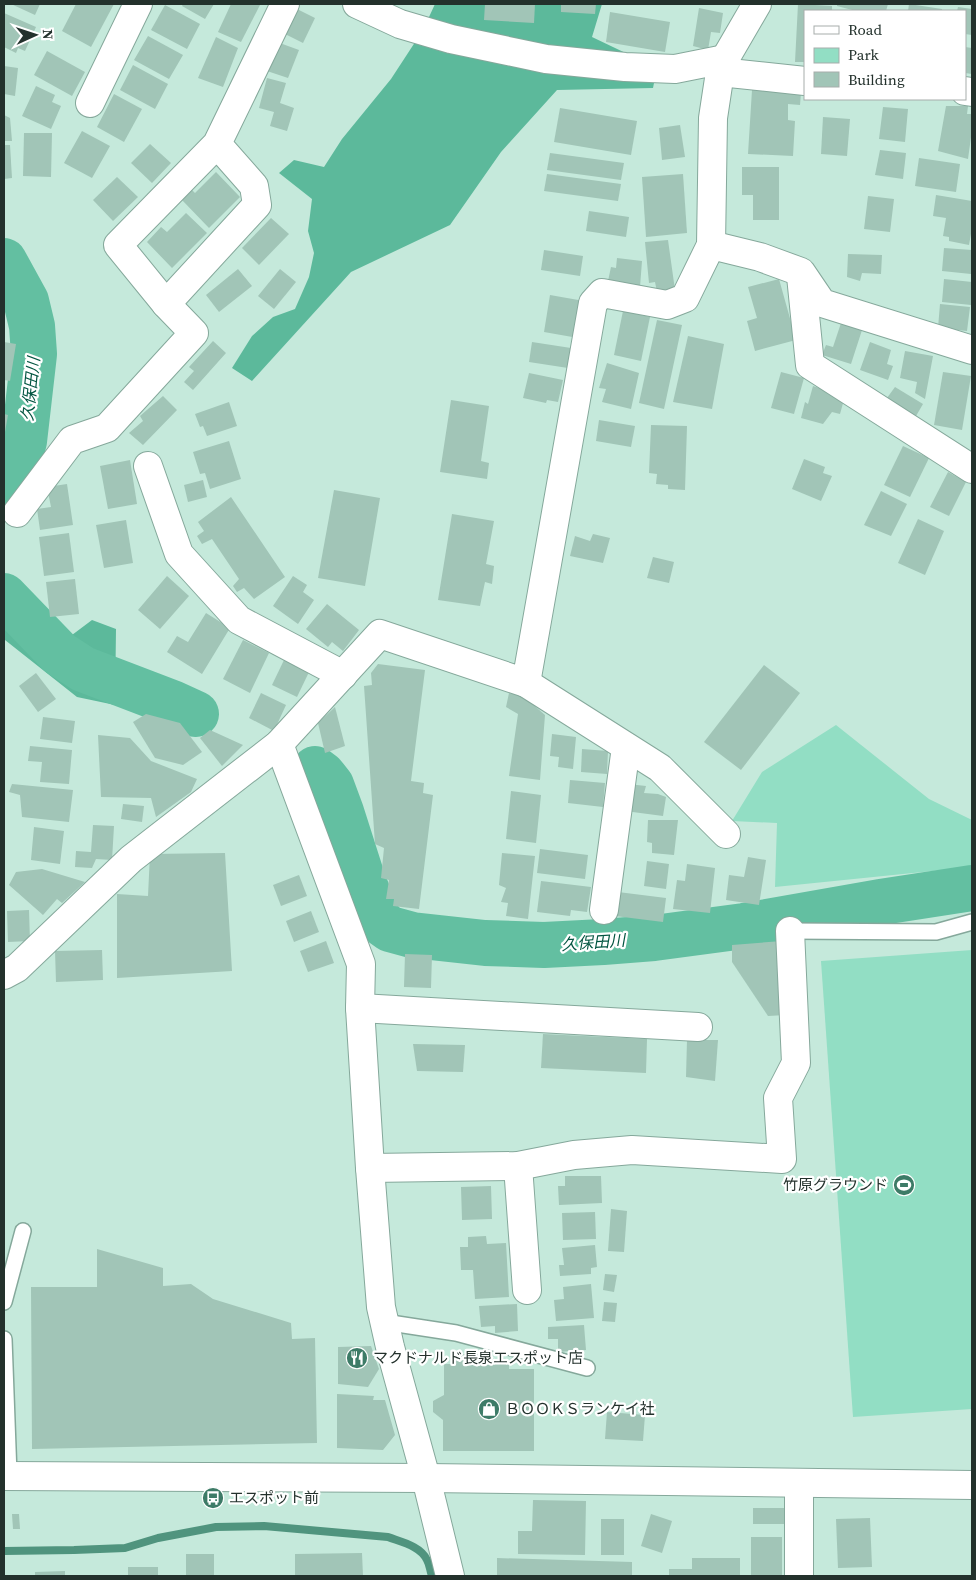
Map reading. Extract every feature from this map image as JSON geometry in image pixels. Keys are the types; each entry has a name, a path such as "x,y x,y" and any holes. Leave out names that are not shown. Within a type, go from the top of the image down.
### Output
{"street":[{"path":"90,103 138,4"},
{"path":"17,514 72,440 107,428 194,333 166,304 118,245 217,144 285,4"},
{"path":"357,4 400,24 451,39 546,59 626,67 675,69 722,66 804,81"},
{"path":"526,683 593,303 602,293 667,306 685,298 711,245 713,118 722,66 757,4"},
{"path":"166,304 257,205 254,186 217,144"},
{"path":"711,245 760,257 801,272 822,303 972,350"},
{"path":"801,272 810,365 972,469"},
{"path":"148,466 179,554 239,620 343,675"},
{"path":"4,975 17,968 131,859 279,744 380,634 526,683 660,768 726,834"},
{"path":"279,744 361,964 360,1008 381,1307 450,1576"},
{"path":"604,910 626,747"},
{"path":"370,1168 518,1166 574,1155 632,1150 782,1159 778,1098 796,1063 790,931"},
{"path":"360,1008 698,1027"},
{"path":"518,1166 527,1290"},
{"path":"6,1475 972,1485"},
{"path":"799,1483 799,1576"}],"lane":[{"path":"790,931 936,932 972,922"},
{"path":"4,1302 23,1231"},
{"path":"384,1322 456,1333 587,1368"},
{"path":"4,1339 6,1475"}],"green space":[{"path":"435,4 602,4 592,37 657,68 653,88 557,90 501,152 450,225 351,272 252,381 232,368 252,336 273,317 295,309 309,277 314,253 308,231 312,199 279,173 294,160 324,167 342,139 391,79 423,30"},
{"path":"4,593 60,654 72,635 92,620 116,629 115,705 77,697 4,639"},
{"path":"836,725 929,799 972,820 972,867 775,887 777,823 732,821 762,772"},
{"name":"竹原グラウンド","path":"972,950 972,1409 853,1417 821,961"}],"building":[{"path":"11,4 40,4 35,15"},
{"path":"76,4 114,4 91,47 62,31"},
{"path":"183,4 214,4 205,19 182,6"},
{"path":"231,4 260,5 241,42 218,32"},
{"path":"485,4 535,4 534,23 484,20"},
{"path":"561,4 596,4 595,14 561,12"},
{"path":"798,4 832,6 832,10 804,10 804,62 795,62"},
{"path":"837,4 888,4 886,10 852,10 837,6"},
{"path":"909,4 942,9 942,10 908,10"},
{"path":"165,5 200,24 187,49 151,30"},
{"path":"291,6 315,18 303,43 279,31"},
{"path":"958,7 972,9 972,35 966,34 966,10 957,10"},
{"path":"699,8 723,13 720,33 711,32 708,50 693,46"},
{"path":"610,12 670,22 665,52 606,42"},
{"path":"4,13 36,27 25,51 18,48 16,53 4,47"},
{"path":"148,36 183,55 169,79 134,60"},
{"path":"216,37 238,48 223,87 198,78"},
{"path":"277,42 299,50 288,78 267,71"},
{"path":"966,47 972,48 972,74 966,73"},
{"path":"47,51 85,72 72,96 34,75"},
{"path":"133,65 168,84 155,109 120,90"},
{"path":"4,66 18,68 15,96 4,94"},
{"path":"267,78 286,83 280,103 294,108 287,131 270,126 274,112 259,108"},
{"path":"36,86 55,95 52,102 61,106 51,129 22,116"},
{"path":"752,90 801,93 800,105 788,104 788,120 795,121 793,156 748,154"},
{"path":"114,94 142,109 124,142 97,127"},
{"path":"946,106 968,106 967,114 972,114 968,159 938,151"},
{"path":"883,107 908,109 905,142 879,139"},
{"path":"560,108 637,121 631,155 554,142"},
{"path":"4,115 10,118 12,141 4,141"},
{"path":"823,117 850,119 847,156 821,154"},
{"path":"680,125 685,157 662,160 659,128"},
{"path":"82,131 110,146 92,178 64,163"},
{"path":"24,133 52,133 51,177 23,176"},
{"path":"150,144 171,163 152,183 131,163"},
{"path":"4,145 10,145 12,178 4,179"},
{"path":"880,150 906,153 903,179 875,175"},
{"path":"550,153 624,163 621,180 547,170"},
{"path":"919,158 960,164 956,192 915,186"},
{"path":"742,167 779,167 779,220 753,220 753,195 742,195"},
{"path":"216,172 240,197 209,228 182,200 192,190 195,193"},
{"path":"547,174 621,184 618,201 544,191"},
{"path":"683,174 687,233 646,237 642,177"},
{"path":"117,177 138,197 113,221 93,200"},
{"path":"936,195 972,201 972,228 969,245 949,241 949,237 943,236 946,218 933,216"},
{"path":"868,196 894,199 890,232 864,229"},
{"path":"589,211 629,217 626,237 586,231"},
{"path":"186,213 207,233 172,268 147,242 161,227 167,232"},
{"path":"271,218 289,234 259,265 242,248"},
{"path":"668,240 675,290 657,292 655,282 649,283 645,242"},
{"path":"944,248 972,250 971,274 942,271"},
{"path":"544,250 583,256 580,276 541,270"},
{"path":"848,254 882,255 881,274 862,273 860,281 847,277"},
{"path":"617,258 642,261 640,287 608,281 611,267 616,268"},
{"path":"238,269 252,286 219,312 206,295"},
{"path":"280,269 296,282 274,309 258,296"},
{"path":"779,279 796,340 755,351 747,321 757,318 748,287"},
{"path":"944,279 972,282 971,305 942,302"},
{"path":"550,295 584,301 578,338 544,332"},
{"path":"940,304 970,307 967,331 938,328"},
{"path":"623,311 650,317 641,361 614,355"},
{"path":"657,320 682,325 664,409 639,403"},
{"path":"842,320 863,327 851,364 822,355 826,345 833,347"},
{"path":"688,336 724,344 712,409 673,402"},
{"path":"213,341 226,353 193,390 184,382 194,371 189,367"},
{"path":"4,342 16,344 10,381 4,380"},
{"path":"532,342 571,348 568,368 529,362"},
{"path":"870,342 891,350 887,364 893,366 888,380 860,370"},
{"path":"905,351 933,356 925,399 915,393 917,382 900,378"},
{"path":"607,363 639,373 631,409 602,402 606,389 599,388"},
{"path":"781,372 804,378 794,414 771,408"},
{"path":"943,372 971,376 962,430 934,425"},
{"path":"529,373 563,380 558,402 547,400 546,403 523,398"},
{"path":"813,386 845,396 840,414 832,412 823,424 801,418 805,402 808,404"},
{"path":"895,387 923,404 916,416 887,398"},
{"path":"163,396 177,410 143,445 129,433 143,421 140,416"},
{"path":"451,400 489,406 481,461 489,463 487,479 440,472"},
{"path":"229,402 237,426 207,436 203,426 200,427 195,414"},
{"path":"4,414 8,415 5,432 4,432"},
{"path":"599,420 635,426 631,447 596,441"},
{"path":"651,425 687,426 685,490 668,489 668,485 656,484 657,474 649,473"},
{"path":"229,441 241,479 210,489 205,473 200,474 193,452"},
{"path":"903,446 929,458 910,497 884,485"},
{"path":"804,459 825,467 823,473 832,476 821,501 792,489"},
{"path":"130,460 137,504 108,509 100,466"},
{"path":"948,472 966,482 949,516 930,507"},
{"path":"203,480 207,497 188,502 184,485"},
{"path":"67,484 73,525 40,530 37,509 51,507 47,487"},
{"path":"334,490 380,498 365,586 318,578"},
{"path":"881,491 907,504 891,536 864,525"},
{"path":"231,497 285,577 254,599 244,588 237,592 233,586 239,579 212,539 202,544 197,536 204,531 198,522"},
{"path":"452,514 494,521 486,564 494,566 492,584 485,582 480,606 438,600"},
{"path":"918,519 944,531 925,575 898,563"},
{"path":"126,520 133,563 104,568 96,525"},
{"path":"69,533 74,572 44,576 39,537"},
{"path":"593,534 610,538 603,563 570,556 575,536 590,541"},
{"path":"653,557 674,562 669,583 647,578"},
{"path":"167,576 189,596 160,629 138,610"},
{"path":"293,576 307,585 303,592 314,600 298,624 273,606"},
{"path":"75,579 79,614 50,617 46,582"},
{"path":"327,604 359,630 343,651 332,642 328,647 306,629"},
{"path":"206,613 230,628 202,674 167,652 177,636 188,642"},
{"path":"243,640 269,653 250,693 223,679"},
{"path":"284,660 309,672 297,697 272,685"},
{"path":"378,664 425,670 411,781 424,783 423,793 433,795 419,909 393,906 394,899 386,899 389,880 381,878 384,848 375,844 364,686 372,685 371,673"},
{"path":"764,665 800,693 741,770 704,742"},
{"path":"36,673 56,699 38,712 19,686"},
{"path":"261,693 286,705 274,731 249,718"},
{"path":"509,693 519,695 529,701 545,715 540,780 509,776 518,714 506,707"},
{"path":"335,707 345,746 325,753 318,723"},
{"path":"146,714 180,723 202,752 183,765 155,758 133,722"},
{"path":"43,717 75,721 72,743 40,739"},
{"path":"210,730 243,745 222,766 200,738"},
{"path":"552,734 576,737 573,769 558,767 559,757 550,756"},
{"path":"98,735 130,738 151,761 197,779 191,792 156,817 151,798 101,797"},
{"path":"30,746 72,750 69,784 40,782 42,762 28,761"},
{"path":"582,749 608,751 607,774 581,772"},
{"path":"570,780 605,783 603,807 568,803"},
{"path":"12,784 73,790 69,822 22,817 20,795 9,792"},
{"path":"628,784 646,786 644,793 658,794 666,797 663,816 625,811"},
{"path":"511,791 541,795 536,843 506,839"},
{"path":"123,804 144,806 142,822 121,819"},
{"path":"648,820 678,820 674,855 652,853 652,843 647,842"},
{"path":"93,825 114,826 112,860 96,859 92,868 75,867 76,851 91,852"},
{"path":"34,827 64,831 60,864 31,860"},
{"path":"540,849 588,855 585,879 537,873"},
{"path":"225,853 232,971 117,978 117,894 148,896 150,854"},
{"path":"502,853 535,856 528,919 506,916 508,903 501,902 506,888 499,885"},
{"path":"748,857 766,860 759,905 726,900 729,875 744,877"},
{"path":"647,861 669,864 666,889 644,886"},
{"path":"687,864 715,868 710,913 673,909 677,880 685,881"},
{"path":"42,869 85,882 62,903 57,899 43,915 9,885 16,872"},
{"path":"299,875 307,896 281,906 273,885"},
{"path":"541,881 591,887 587,912 571,910 570,916 537,912"},
{"path":"618,892 666,898 663,922 615,916"},
{"path":"29,910 30,941 8,942 7,911"},
{"path":"311,911 319,932 294,942 286,921"},
{"path":"326,941 334,963 308,972 300,951"},
{"path":"782,941 786,1015 768,1016 732,962 732,945"},
{"path":"102,950 103,980 56,982 55,951"},
{"path":"405,954 432,955 431,988 404,987"},
{"path":"543,1034 647,1039 646,1073 541,1068"},
{"path":"687,1040 718,1040 715,1081 686,1077"},
{"path":"413,1044 465,1045 463,1072 417,1071"},
{"path":"565,1176 601,1176 602,1203 559,1205 558,1186 565,1186"},
{"path":"491,1186 492,1219 462,1220 461,1187"},
{"path":"611,1209 627,1211 624,1252 608,1251"},
{"path":"595,1212 596,1239 563,1240 562,1213"},
{"path":"486,1236 487,1244 506,1243 509,1297 475,1299 473,1270 461,1270 460,1247 468,1247 468,1237"},
{"path":"595,1245 597,1267 591,1268 591,1274 560,1276 559,1265 564,1265 562,1248"},
{"path":"97,1249 163,1268 163,1286 191,1284 213,1299 291,1323 292,1339 315,1338 317,1443 32,1449 31,1287 97,1287"},
{"path":"605,1274 617,1275 614,1292 603,1290"},
{"path":"591,1284 594,1318 556,1321 554,1300 564,1299 563,1287"},
{"path":"604,1302 617,1303 615,1322 602,1321"},
{"path":"517,1304 518,1331 495,1333 495,1326 481,1327 479,1306"},
{"path":"584,1325 586,1350 558,1352 558,1339 548,1339 548,1327"},
{"name":"マクドナルド長泉エスポット店","path":"371,1346 379,1369 368,1387 338,1384 338,1347"},
{"path":"451,1354 479,1354 479,1362 509,1362 509,1369 534,1369 534,1451 443,1451 443,1420 433,1412 433,1401 444,1395 444,1364 451,1364"},
{"path":"337,1394 374,1396 373,1400 385,1400 395,1435 383,1450 337,1448"},
{"path":"607,1412 645,1415 643,1441 605,1439"},
{"path":"533,1500 586,1501 585,1555 518,1554 518,1531 532,1531"},
{"path":"753,1508 785,1508 784,1524 753,1524"},
{"path":"12,1514 19,1514 20,1529 13,1529"},
{"path":"651,1514 672,1521 662,1553 641,1546"},
{"path":"870,1518 872,1567 838,1568 836,1519"},
{"path":"601,1519 624,1519 624,1555 601,1555"},
{"path":"751,1537 782,1537 782,1576 751,1576"},
{"path":"362,1553 363,1576 295,1576 295,1554"},
{"path":"186,1554 214,1554 214,1576 186,1576"},
{"path":"497,1558 632,1562 632,1576 497,1576"},
{"path":"692,1558 740,1558 740,1576 669,1576 669,1569 692,1569"},
{"path":"128,1567 158,1567 158,1576 128,1576"},
{"path":"65,1571 65,1576 35,1576 35,1572"}],"waterway":[{"name":"久保田川","path":"4,261 26,301 32,326 34,354 24,441 19,461 4,489"},
{"name":"久保田川","path":"4,596 60,654 83,669 196,714"},
{"name":"久保田川","path":"315,769 331,785 363,881 377,916 390,929 412,935 485,943 544,945 654,938 744,926 972,888"},
{"path":"4,1551 125,1548 158,1538 216,1527 264,1526 388,1537 420,1551 428,1562 432,1576"}],"place":[{"name":"竹原グラウンド","path":"904,1185"},
{"name":"マクドナルド長泉エスポット店","path":"357,1358"},
{"name":"ＢＯＯＫＳランケイ社","path":"489,1409"},
{"name":"エスポット前","path":"213,1498"}]}
